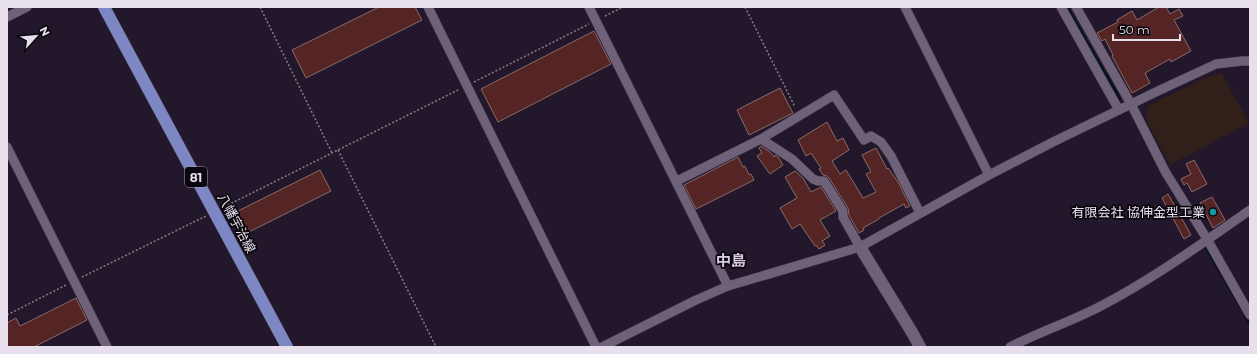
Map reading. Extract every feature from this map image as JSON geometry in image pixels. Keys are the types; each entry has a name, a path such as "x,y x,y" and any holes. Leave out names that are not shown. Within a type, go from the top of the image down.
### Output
{"main road":[{"name":"八幡宇治線","path":"104,7 287,347"}],"street":[{"path":"7,17 27,7"},
{"path":"428,7 596,347"},
{"path":"589,7 728,286"},
{"path":"905,7 989,175"},
{"path":"1061,7 1119,110"},
{"path":"1076,7 1131,104 1166,173 1207,239 1250,315"},
{"path":"605,346 696,300 728,286 860,247 989,175 1131,104 1216,64 1250,61"},
{"path":"677,181 761,139 834,95 864,140 871,136 881,142 891,156 920,213"},
{"path":"761,139 792,159 813,179 824,181 843,211 843,217 860,247 920,347"},
{"path":"7,147 107,347"},
{"path":"1010,347 1098,307 1181,258 1250,210"}],"path":[{"path":"260,7 332,153"},
{"path":"7,315 623,7"},
{"path":"745,7 799,116"},
{"path":"338,150 436,347"}],"shaded area":[{"path":"1221,73 1249,123 1170,165 1148,123 1146,113 1148,106 1205,78"}],"building":[{"path":"379,7 415,7 422,20 306,78 292,50"},
{"path":"1159,7 1166,7 1170,14 1179,9 1183,16 1174,20 1191,51 1171,62 1170,59 1145,73 1150,83 1132,93 1112,56 1113,55 1105,39 1102,41 1097,33 1118,22 1117,20 1132,11 1137,20"},
{"path":"594,31 611,64 498,122 481,89"},
{"path":"780,88 793,113 749,135 737,110"},
{"path":"827,122 837,141 843,138 849,150 832,161 840,174 846,170 863,198 876,192 866,174 871,172 862,155 876,148 887,169 888,168 898,182 910,206 906,208 904,204 863,228 864,230 859,233 849,215 848,208 829,178 823,175 819,169 821,168 811,153 806,156 798,140"},
{"path":"761,146 770,152 774,157 775,155 778,157 783,165 770,174 757,156 762,153 759,148"},
{"path":"738,157 743,167 745,166 749,175 751,174 754,180 696,209 684,185"},
{"path":"1194,160 1207,184 1192,192 1187,183 1184,185 1181,179 1191,174 1186,164"},
{"path":"320,170 331,191 243,235 232,214"},
{"path":"795,171 804,179 811,192 821,187 836,211 820,220 830,236 822,241 825,245 819,249 816,245 815,246 800,224 792,229 780,208 797,198 785,177"},
{"path":"1168,194 1191,235 1184,239 1162,198"},
{"name":"有限会社 協伸金型工業","path":"1212,197 1225,220 1213,228 1200,203"},
{"path":"76,298 87,320 34,347 7,347 7,323 16,318 20,326"}],"waterway":[{"path":"1067,7 1120,99"},
{"path":"1206,248 1241,308"},
{"path":"1245,316 1250,324"}],"place":[{"name":"有限会社 協伸金型工業","path":"1213,212"}],"district":[{"name":"中島","path":"731,260"}]}
